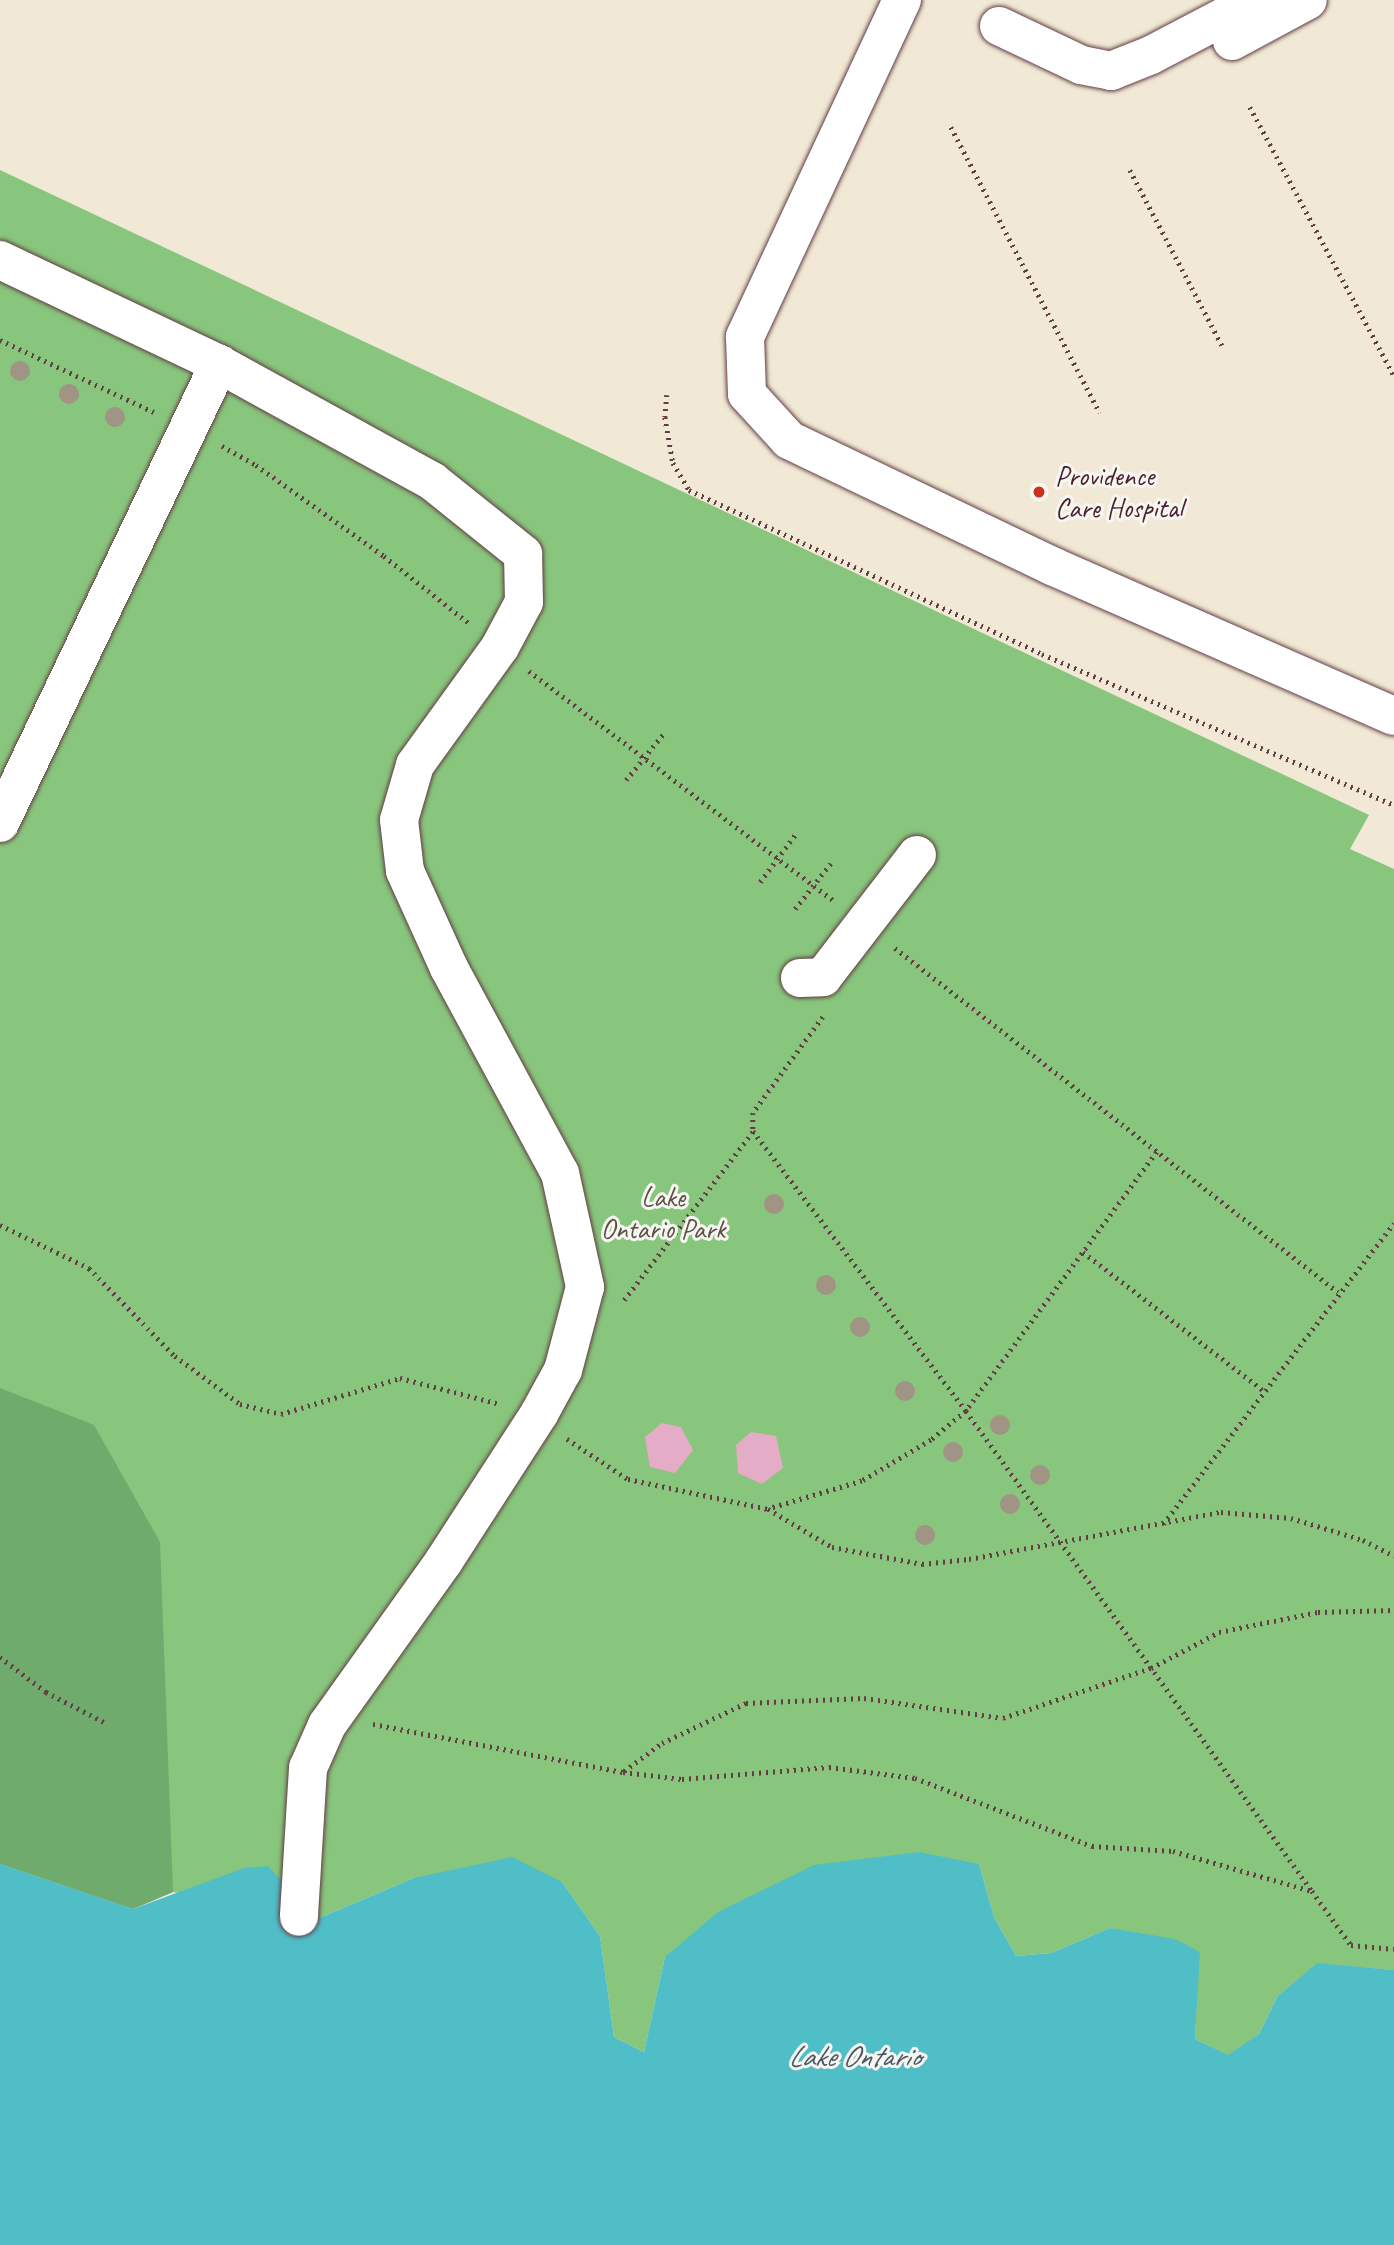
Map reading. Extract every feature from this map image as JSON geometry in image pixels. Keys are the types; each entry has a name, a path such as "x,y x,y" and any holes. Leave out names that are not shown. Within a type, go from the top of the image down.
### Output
{"lane":[{"path":"902,0 745,337 747,394 789,440 1052,566 1394,716"},
{"path":"1175,43 1201,0"},
{"path":"999,26 1095,69 1126,67 1256,0"},
{"path":"1175,43 1226,44 1308,0"},
{"path":"0,260 219,364 432,481 523,554 524,601 500,648 415,765 399,820 405,871 449,968 560,1173 584,1287 563,1370 539,1414 444,1561 327,1725 308,1768 299,1917"},
{"path":"0,823 219,364"},
{"path":"811,977 864,923 917,855"}],"path":[{"path":"1250,107 1394,376"},
{"path":"951,127 1100,413"},
{"path":"1130,170 1223,346"},
{"path":"0,340 188,428 256,465 643,759 778,857 1338,1293"},
{"path":"667,396 665,417 673,463 690,490 1042,654 1394,805"},
{"path":"626,780 664,733"},
{"path":"760,882 795,835"},
{"path":"795,909 831,863"},
{"path":"811,977 831,1005 753,1113 753,1131 966,1411 1351,1945 1394,1949"},
{"path":"619,1307 753,1131"},
{"path":"768,1509 862,1481 931,1440 966,1411 1157,1152"},
{"path":"1162,1524 1394,1223"},
{"path":"0,1225 89,1268 175,1356 240,1404 281,1414 400,1378 539,1414 580,1452 628,1479 768,1509 832,1547 922,1564 1060,1543 1221,1512 1291,1518 1363,1541 1394,1556"},
{"path":"1083,1252 1264,1391"},
{"path":"623,1772 662,1743 746,1703 864,1698 1003,1718 1151,1668 1219,1632 1318,1612 1394,1611"},
{"path":"0,1657 46,1692 104,1722"},
{"path":"327,1725 385,1724 623,1772 682,1779 829,1767 915,1778 1092,1846 1173,1851 1312,1891"}],"green space":[{"name":"Lake Ontario Park","path":"0,170 1369,815 1350,849 1394,869 1394,1970 1317,1964 1277,1997 1259,2034 1229,2056 1195,2039 1199,1952 1110,1928 1051,1953 1016,1956 994,1917 979,1864 665,1957 644,2052 614,2037 600,1936 562,1882 414,1878 317,1919 173,1892 133,1909 0,1864"},
{"path":"0,1388 94,1425 160,1542 173,1892 133,1909 0,1864"}],"water":[{"name":"Lake Ontario","path":"919,1852 979,1864 994,1917 1016,1956 1051,1953 1110,1928 1175,1939 1200,1952 1195,2039 1228,2055 1259,2034 1277,1997 1317,1963 1394,1970 1394,2245 0,2245 0,1864 133,1909 244,1868 268,1866 317,1919 414,1878 512,1857 562,1882 600,1936 614,2037 644,2052 665,1957 718,1912 814,1865"}],"building":[{"path":"662,1423 681,1427 693,1450 675,1473 650,1467 645,1437"},
{"path":"751,1432 776,1436 783,1468 762,1484 738,1473 736,1445"}],"place":[{"name":"Providence Care Hospital","path":"1039,492"}]}
